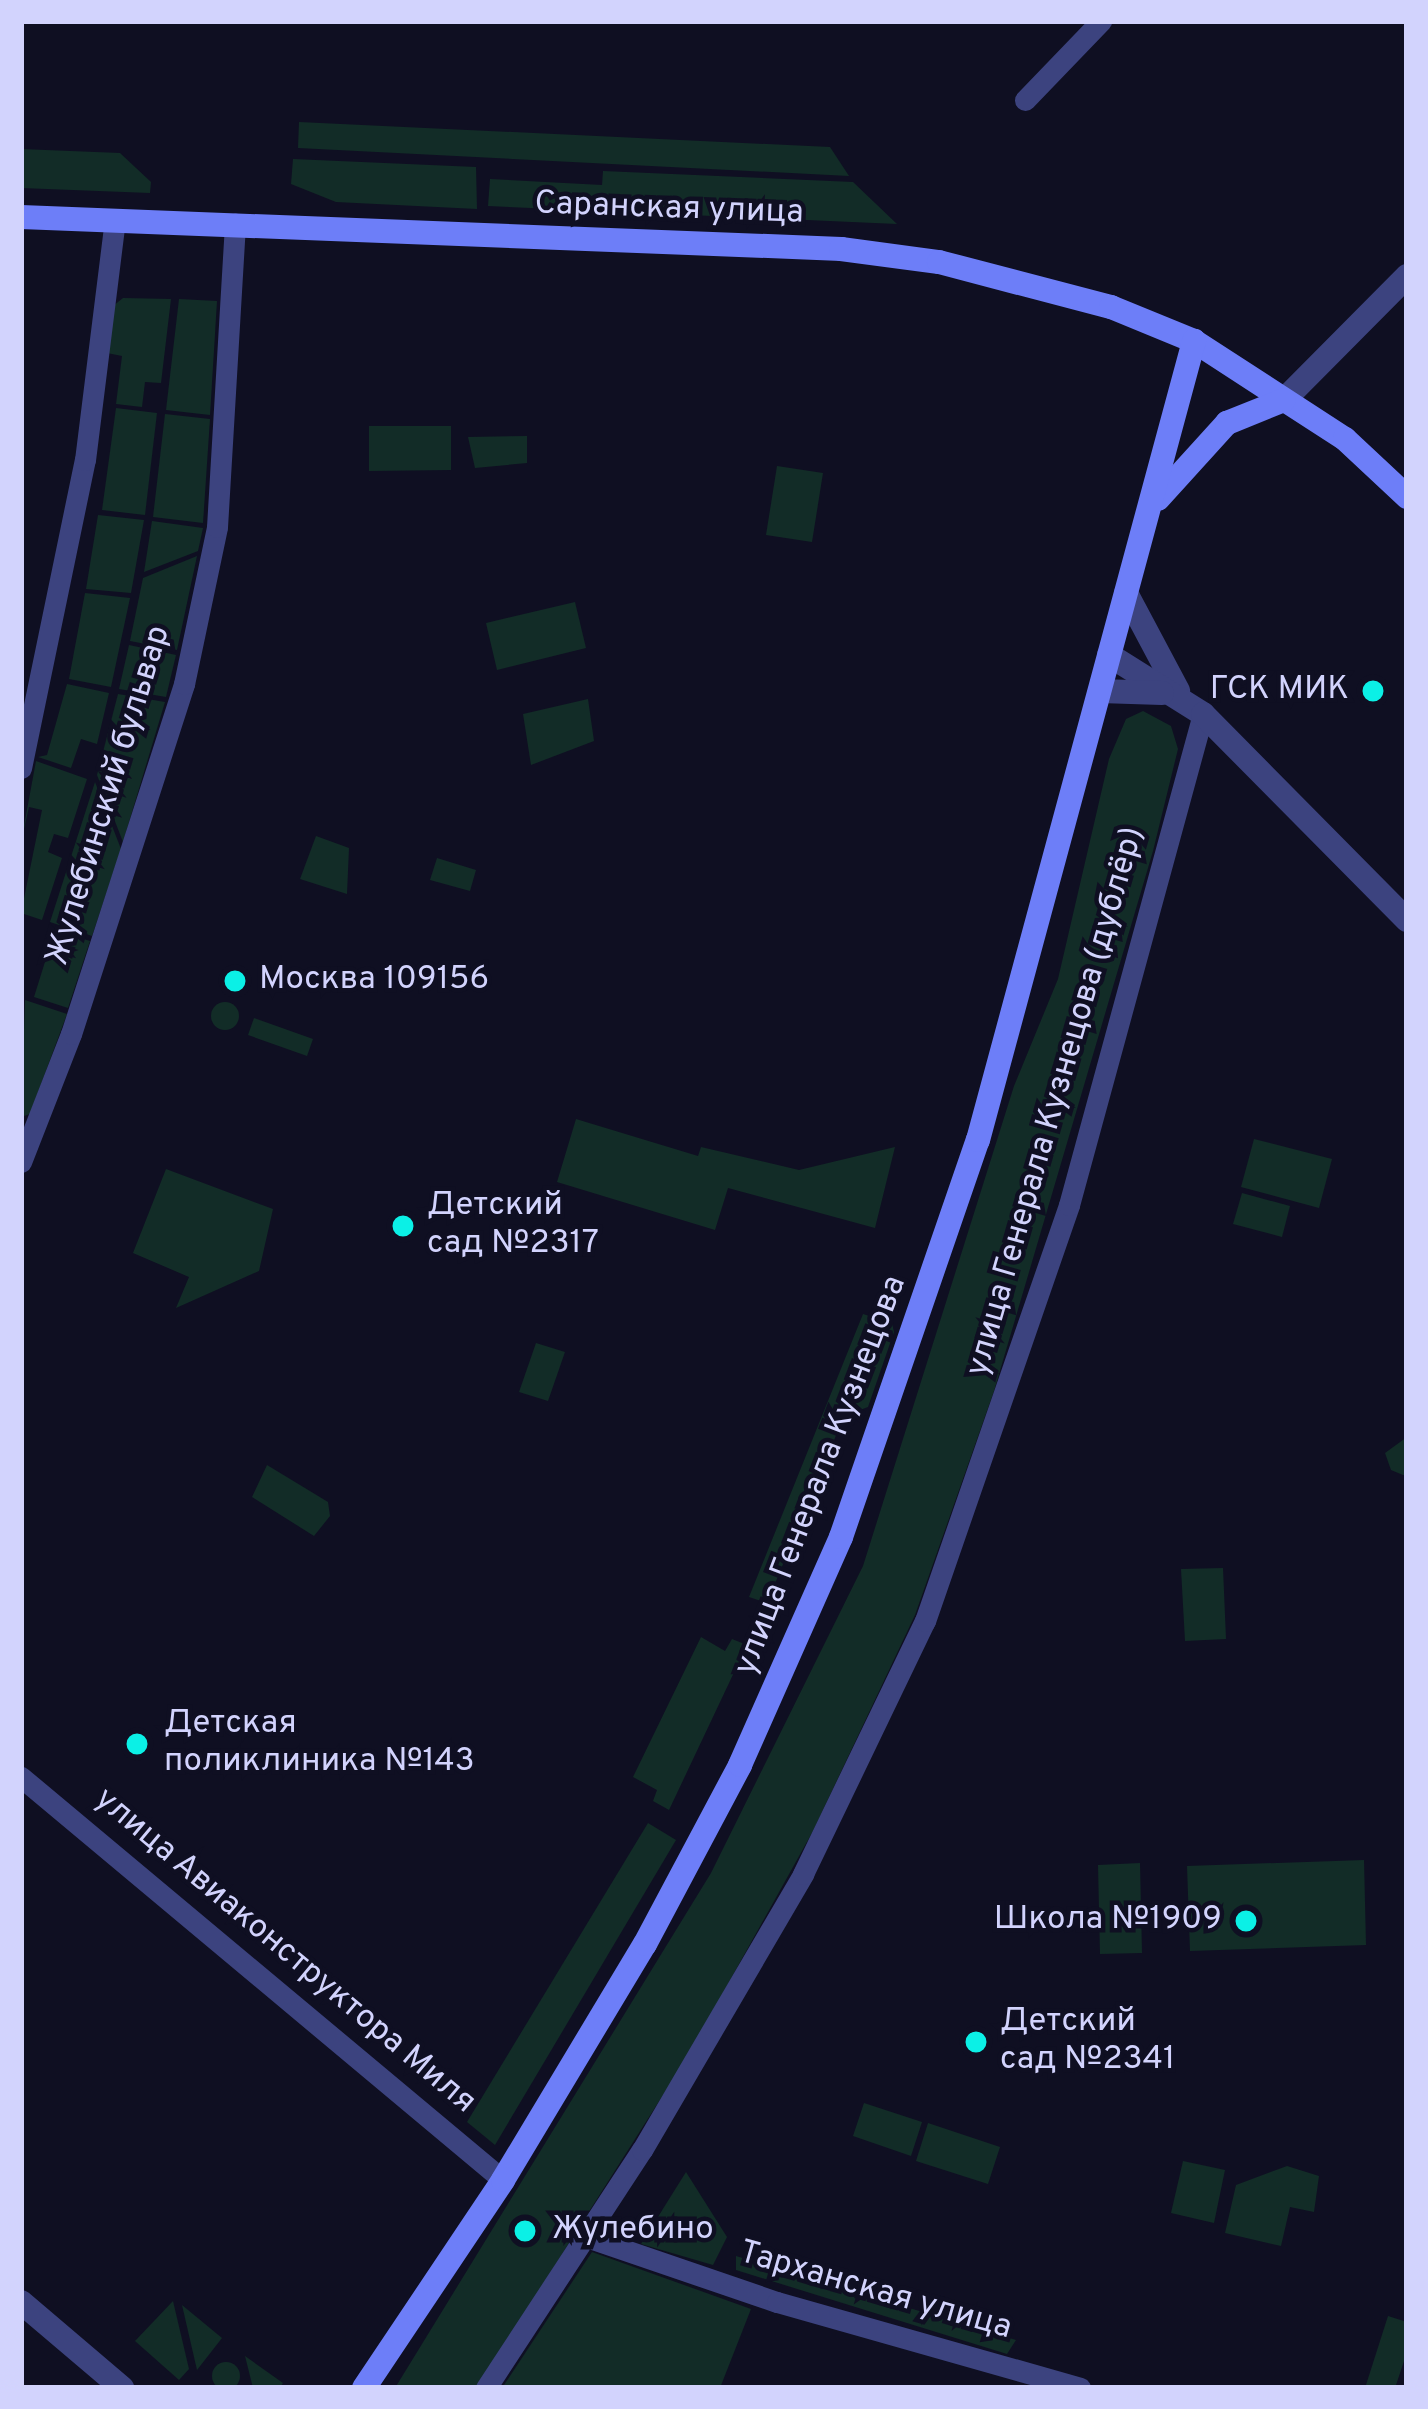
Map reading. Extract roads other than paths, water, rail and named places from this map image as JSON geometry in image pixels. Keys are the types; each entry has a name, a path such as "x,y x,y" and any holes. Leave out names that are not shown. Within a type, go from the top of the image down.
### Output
{"main road":[{"name":"Саранская улица","path":"21,217 890,254 1098,303 1194,341 1345,439 1407,496"},
{"name":"улица Генерала Кузнецова","path":"364,2388 503,2180 703,1840 841,1537 978,1140 1194,341"},
{"name":"улица Генерала Кузнецова","path":"1153,506 1227,423 1285,400"}],"street":[{"path":"1024,100 1101,21"},
{"path":"21,768 86,460 116,220"},
{"name":"Жулебинский бульвар","path":"21,1162 71,1034 184,684 217,527 235,224"},
{"path":"1285,400 1407,276"},
{"path":"1126,592 1134,621 1193,706 1407,920"},
{"path":"1109,655 1193,706"},
{"path":"1100,691 1133,687 1193,706"},
{"name":"улица Генерала Кузнецова (дублёр)","path":"486,2388 584,2236 803,1874 942,1581 1064,1222 1193,706"},
{"name":"улица Авиаконструктора Миля","path":"21,1777 503,2180"},
{"name":"Тарханская улица","path":"584,2236 777,2302 1080,2388"},
{"path":"21,2302 122,2388"}],"place":[{"name":"ГСК МИК","path":"1373,691"},
{"name":"Москва 109156","path":"235,981"},
{"name":"Детский сад №2317","path":"403,1226"},
{"name":"Детская поликлиника №143","path":"137,1744"},
{"name":"Школа №1909","path":"1246,1921"},
{"name":"Детский сад №2341","path":"976,2042"},
{"name":"Жулебино","path":"525,2231"}]}
